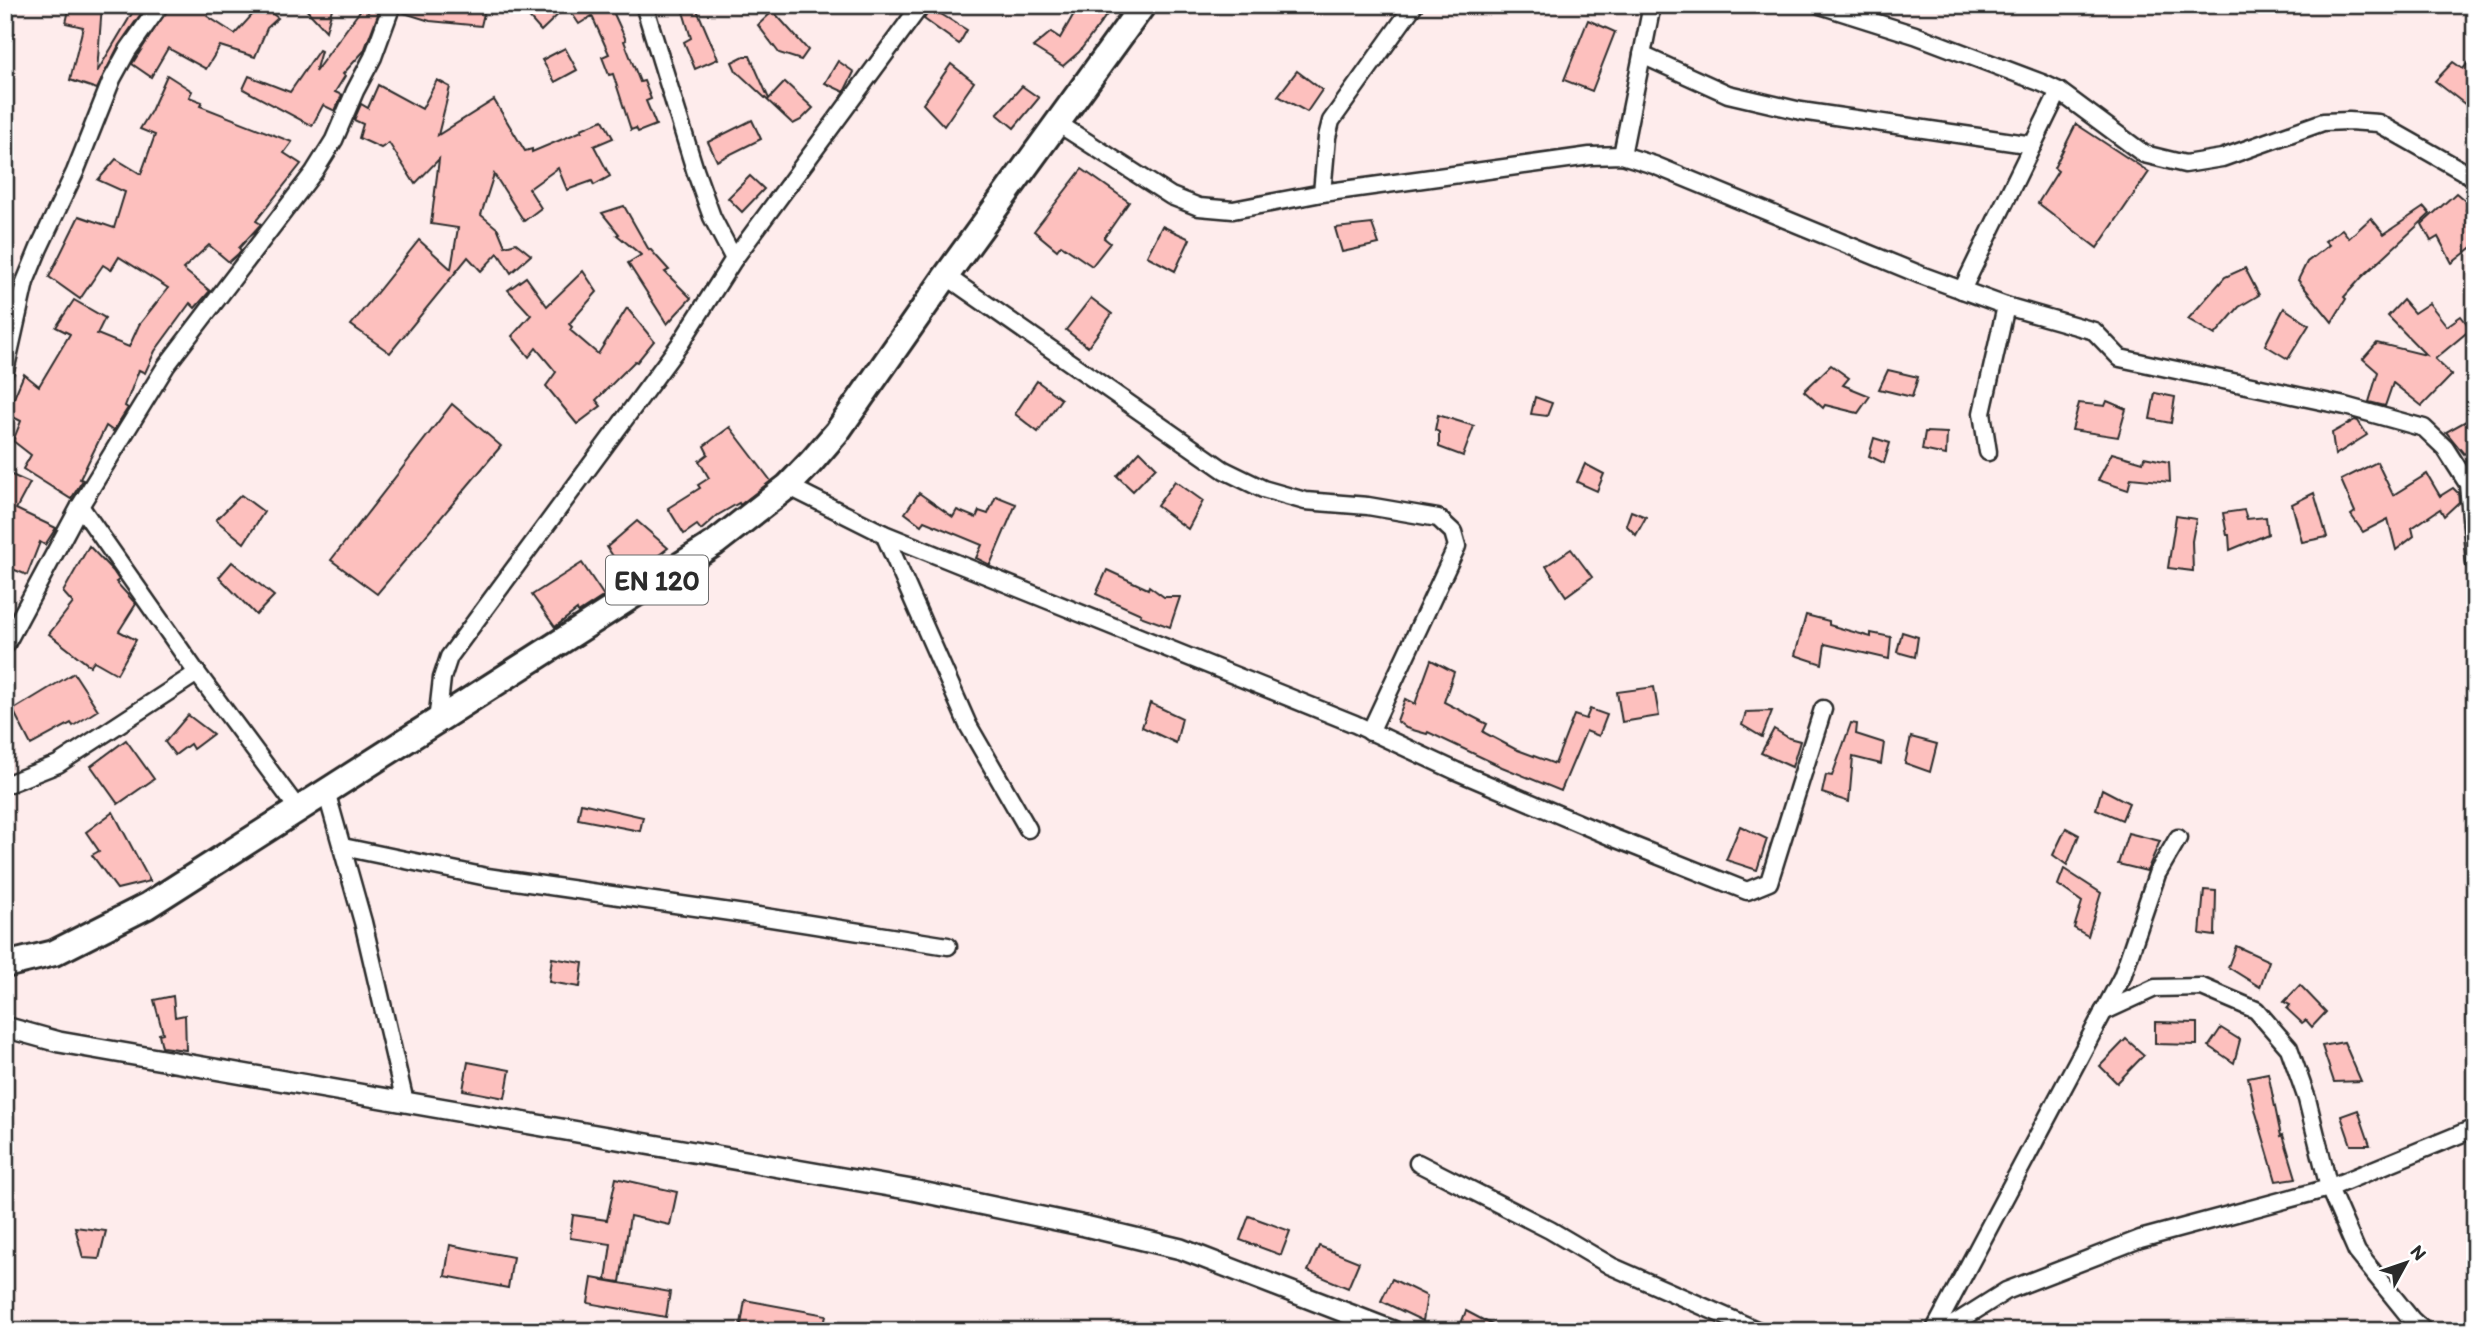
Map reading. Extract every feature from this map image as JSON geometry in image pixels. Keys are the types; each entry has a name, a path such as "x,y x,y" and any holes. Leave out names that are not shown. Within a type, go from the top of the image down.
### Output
{"main road":[{"name":"EN 120","path":"5,965 54,953 147,906 715,542 788,486 837,432 946,276 1143,5"}],"street":[{"path":"5,371 25,282 38,248 75,173 112,79 128,50 160,5"},
{"path":"5,646 80,506 166,366 314,172 334,140 373,57 392,5"},
{"path":"644,5 695,170 712,217 734,259"},
{"path":"437,722 442,678 449,657 680,344 734,259 921,5"},
{"path":"1322,193 1331,121 1414,5"},
{"path":"1622,155 1652,5"},
{"path":"1820,5 1915,35 2059,91 2144,154 2185,164 2222,158 2323,122 2378,123 2475,177"},
{"path":"1642,55 1728,94 1801,111 2033,145"},
{"path":"1962,290 2059,91"},
{"path":"1059,124 1171,196 1199,207 1233,211 1322,193 1590,156 1622,155 1717,189 1962,290 2006,306 2095,331 2120,358 2345,406 2424,428 2445,448 2468,484 2475,563"},
{"path":"946,276 1233,475 1263,489 1305,501 1368,506 1438,518 1453,531 1457,546 1370,732"},
{"path":"1987,452 1982,413 2006,306"},
{"path":"788,486 884,534 1370,732 1601,833 1746,891 1769,882 1824,709"},
{"path":"80,506 197,673 298,809"},
{"path":"884,534 968,725 1028,829"},
{"path":"5,785 58,764 197,673"},
{"path":"326,791 343,847 405,1102"},
{"path":"1934,1331 2122,977 2157,874 2178,838"},
{"path":"343,847 486,877 948,946"},
{"path":"2103,1013 2155,988 2202,987 2256,1010 2289,1048 2307,1099 2329,1188 2357,1252 2424,1331"},
{"path":"5,1027 60,1042 912,1190 1085,1226 1181,1249 1393,1331"},
{"path":"1943,1331 2006,1291 2140,1239 2329,1188 2475,1128"},
{"path":"1418,1163 1550,1230 1611,1266 1759,1331"}],"building":[{"path":"70,5 102,5 97,72 137,5 147,5 119,45 97,89 70,80 83,27 66,23"},
{"path":"170,5 215,5 207,16 235,34 261,5 278,18 267,28 255,57 220,46 206,69 168,48 151,77 132,64"},
{"path":"302,5 333,5 326,31"},
{"path":"373,5 380,9 364,51 343,74 345,76 335,92 342,95 335,111 323,105 312,126 243,89 249,76 290,92 319,50 321,51 315,72 362,8 368,12"},
{"path":"402,5 486,5 481,26 430,21 401,12"},
{"path":"518,5 610,5 626,40 624,41 640,82 644,81 651,99 646,101 656,125 638,132 636,128 631,130 613,74 609,75 602,57 609,54 592,16 579,24 567,6 541,31"},
{"path":"681,5 695,5 718,59 695,69 684,42 691,38"},
{"path":"1079,5 1114,5 1079,52 1063,66 1033,47 1051,32 1060,38"},
{"path":"931,8 967,30 959,44 924,19"},
{"path":"773,11 808,50 801,60 779,53 758,25"},
{"path":"1588,20 1615,32 1592,91 1564,80"},
{"path":"565,48 577,70 555,82 542,60"},
{"path":"2475,55 2475,112 2435,81 2453,62 2463,69"},
{"path":"750,56 769,99 785,82 813,108 793,124 736,71 732,62"},
{"path":"838,61 854,72 844,92 825,83"},
{"path":"951,64 974,82 944,126 923,104"},
{"path":"1297,71 1322,90 1307,112 1278,96"},
{"path":"167,75 192,91 189,97 202,102 200,106 292,142 284,153 301,164 256,221 261,224 239,248 241,250 238,254 229,262 209,245 183,269 210,291 195,308 190,303 155,351 145,373 139,370 125,406 128,408 113,431 106,426 80,479 83,480 71,499 23,469 31,455 13,441 21,421 7,414 24,374 39,386 70,334 56,327 74,300 105,318 97,334 129,347 139,325 168,288 119,257 111,270 103,265 80,299 49,277 79,216 114,228 125,192 98,180 116,159 141,174 155,135 140,129"},
{"path":"437,80 450,87 438,135 494,100 525,151 532,149 532,152 603,120 613,138 594,146 610,176 594,185 592,181 567,190 558,168 529,189 541,208 524,221 494,174 481,215 498,229 505,246 516,243 531,255 511,273 498,253 481,271 468,257 390,353 351,325 419,240 451,269 458,228 431,224 439,159 415,184 389,143 381,148 359,138 363,124 354,120 361,104 368,108 378,85 422,109"},
{"path":"1022,86 1039,98 1014,128 997,114"},
{"path":"752,120 761,139 717,161 708,142"},
{"path":"2076,124 2149,172 2097,248 2038,203 2058,171 2054,168"},
{"path":"1082,169 1129,202 1104,238 1110,243 1092,266 1061,245 1057,250 1034,231"},
{"path":"750,176 764,189 742,212 728,198"},
{"path":"2456,193 2470,205 2466,210 2475,218 2475,245 2452,263 2438,237 2431,241 2422,224"},
{"path":"624,206 649,250 669,270 665,272 691,298 667,324 628,263 641,255 617,235 619,234 602,213"},
{"path":"2424,207 2430,214 2362,277 2344,297 2346,299 2332,322 2298,280 2307,262 2329,245 2325,241 2342,229 2349,238 2371,218 2384,234"},
{"path":"1372,224 1379,244 1342,252 1335,228"},
{"path":"1162,226 1190,239 1175,271 1147,256"},
{"path":"2245,268 2259,295 2239,307 2215,335 2188,319 2225,277"},
{"path":"583,271 597,292 569,324 572,327 570,330 598,354 627,308 654,341 637,362 596,400 601,406 577,424 546,386 556,372 536,348 529,357 512,336 531,315 508,290 526,277 547,306"},
{"path":"1091,298 1112,314 1088,347 1066,330"},
{"path":"2403,300 2414,313 2429,303 2447,326 2461,316 2471,329 2435,359 2452,375 2422,406 2393,383 2385,406 2369,402 2378,372 2363,359 2377,343 2426,355 2388,316"},
{"path":"2284,308 2309,325 2288,359 2265,345"},
{"path":"1831,365 1849,378 1843,385 1870,396 1858,413 1825,405 1823,408 1804,391"},
{"path":"1888,370 1918,377 1912,397 1879,389"},
{"path":"1037,381 1061,399 1038,432 1015,414"},
{"path":"2155,393 2175,397 2171,423 2150,419"},
{"path":"1535,397 1552,403 1547,416 1531,414"},
{"path":"2107,401 2126,409 2118,437 2072,430 2079,403 2105,406"},
{"path":"452,404 501,446 377,594 331,560"},
{"path":"1438,415 1474,426 1463,456 1439,447 1439,432 1435,430"},
{"path":"2475,416 2475,446 2464,454 2446,432"},
{"path":"2355,420 2367,435 2335,455 2332,433"},
{"path":"730,427 771,481 740,505 739,503 718,515 701,530 697,525 684,534 668,508 700,488 698,485 709,478 699,461 708,454 704,446"},
{"path":"1925,432 1947,433 1946,455 1922,450"},
{"path":"1874,438 1890,443 1884,463 1869,456"},
{"path":"1140,451 1156,467 1133,491 1117,476"},
{"path":"2112,453 2143,462 2144,457 2169,462 2170,482 2131,478 2128,490 2098,480"},
{"path":"2377,462 2393,495 2427,474 2440,496 2453,488 2458,493 2459,502 2444,516 2440,509 2412,528 2414,536 2396,550 2388,519 2363,532 2351,515 2355,512 2341,480"},
{"path":"1585,464 1604,474 1597,491 1577,482"},
{"path":"5,472 30,483 16,509 56,528 45,545 40,542 27,575 5,566"},
{"path":"1175,481 1203,501 1188,529 1157,506"},
{"path":"919,493 953,517 957,510 976,518 979,511 988,514 996,496 1016,504 990,565 976,558 982,545 924,521 921,525 905,513"},
{"path":"2314,493 2327,537 2302,542 2292,504"},
{"path":"241,495 264,512 244,543 216,520"},
{"path":"2244,510 2247,519 2266,517 2268,534 2230,550 2223,513"},
{"path":"1631,511 1646,517 1636,535 1626,525"},
{"path":"2176,516 2196,519 2192,541 2193,571 2168,568"},
{"path":"637,521 668,548 628,579 607,547"},
{"path":"89,546 113,571 119,580 116,582 136,604 119,631 136,640 117,674 94,661 90,666 49,634 73,603 63,592"},
{"path":"1571,549 1592,577 1566,596 1546,566"},
{"path":"232,562 274,596 256,615 219,577"},
{"path":"582,563 604,596 578,613 577,610 555,627 532,595"},
{"path":"1107,570 1148,589 1149,586 1164,597 1180,597 1170,627 1140,616 1141,614 1096,594"},
{"path":"1806,615 1871,637 1871,633 1891,637 1889,659 1825,644 1822,664 1795,655"},
{"path":"1902,632 1918,637 1915,657 1897,652"},
{"path":"1431,660 1454,672 1444,702 1487,724 1483,732 1515,749 1555,764 1574,715 1586,719 1590,709 1607,715 1599,736 1586,731 1561,791 1428,732 1427,734 1406,728 1397,721 1405,699 1415,704"},
{"path":"74,673 98,710 73,726 71,723 31,745 13,710"},
{"path":"1654,687 1659,716 1622,722 1617,692"},
{"path":"1150,703 1182,718 1176,743 1142,727"},
{"path":"1772,711 1762,737 1742,725 1746,712"},
{"path":"188,715 213,734 193,749 190,744 175,755 165,742"},
{"path":"1851,723 1857,724 1856,734 1884,743 1881,764 1853,757 1849,802 1822,793 1826,775 1832,776"},
{"path":"1774,729 1800,741 1792,767 1761,753"},
{"path":"1911,737 1937,744 1930,772 1905,763"},
{"path":"126,740 154,779 118,804 91,766"},
{"path":"2102,789 2129,803 2122,820 2096,809"},
{"path":"581,803 643,817 640,831 578,819"},
{"path":"113,812 150,881 117,889 92,855 99,851 86,832"},
{"path":"1740,826 1767,839 1757,870 1726,860"},
{"path":"2066,828 2079,835 2067,865 2053,855"},
{"path":"2128,833 2160,841 2147,871 2118,864"},
{"path":"2064,869 2101,893 2088,936 2074,928 2082,902 2058,885"},
{"path":"2204,890 2216,891 2215,936 2200,934"},
{"path":"2236,946 2269,961 2260,987 2228,967"},
{"path":"552,958 583,963 580,987 549,982"},
{"path":"2300,985 2326,1012 2312,1027 2306,1020 2302,1023 2287,1009 2290,1005 2284,1002"},
{"path":"173,996 175,1017 185,1015 186,1050 162,1047 159,1034 163,1033 154,1000"},
{"path":"2155,1022 2197,1023 2197,1045 2155,1044"},
{"path":"2221,1028 2240,1040 2234,1063 2209,1046"},
{"path":"2126,1039 2144,1055 2117,1083 2100,1066"},
{"path":"2344,1042 2361,1081 2334,1082 2322,1046"},
{"path":"468,1062 510,1070 505,1098 463,1090"},
{"path":"2268,1073 2281,1136 2283,1135 2296,1178 2276,1181 2256,1113 2248,1077"},
{"path":"2358,1110 2370,1145 2351,1145 2341,1116"},
{"path":"616,1178 677,1192 670,1225 630,1216 620,1282 606,1280 611,1244 570,1238 573,1215 607,1220"},
{"path":"1249,1216 1290,1231 1281,1255 1240,1240"},
{"path":"75,1227 106,1231 99,1259 83,1258"},
{"path":"450,1245 513,1257 508,1288 445,1276"},
{"path":"1319,1246 1359,1262 1348,1288 1308,1271"},
{"path":"592,1278 670,1292 666,1317 588,1303"},
{"path":"1392,1279 1427,1296 1423,1321 1381,1301"},
{"path":"745,1300 826,1315 823,1331 740,1331"},
{"path":"1466,1311 1504,1331 1458,1331"}]}
